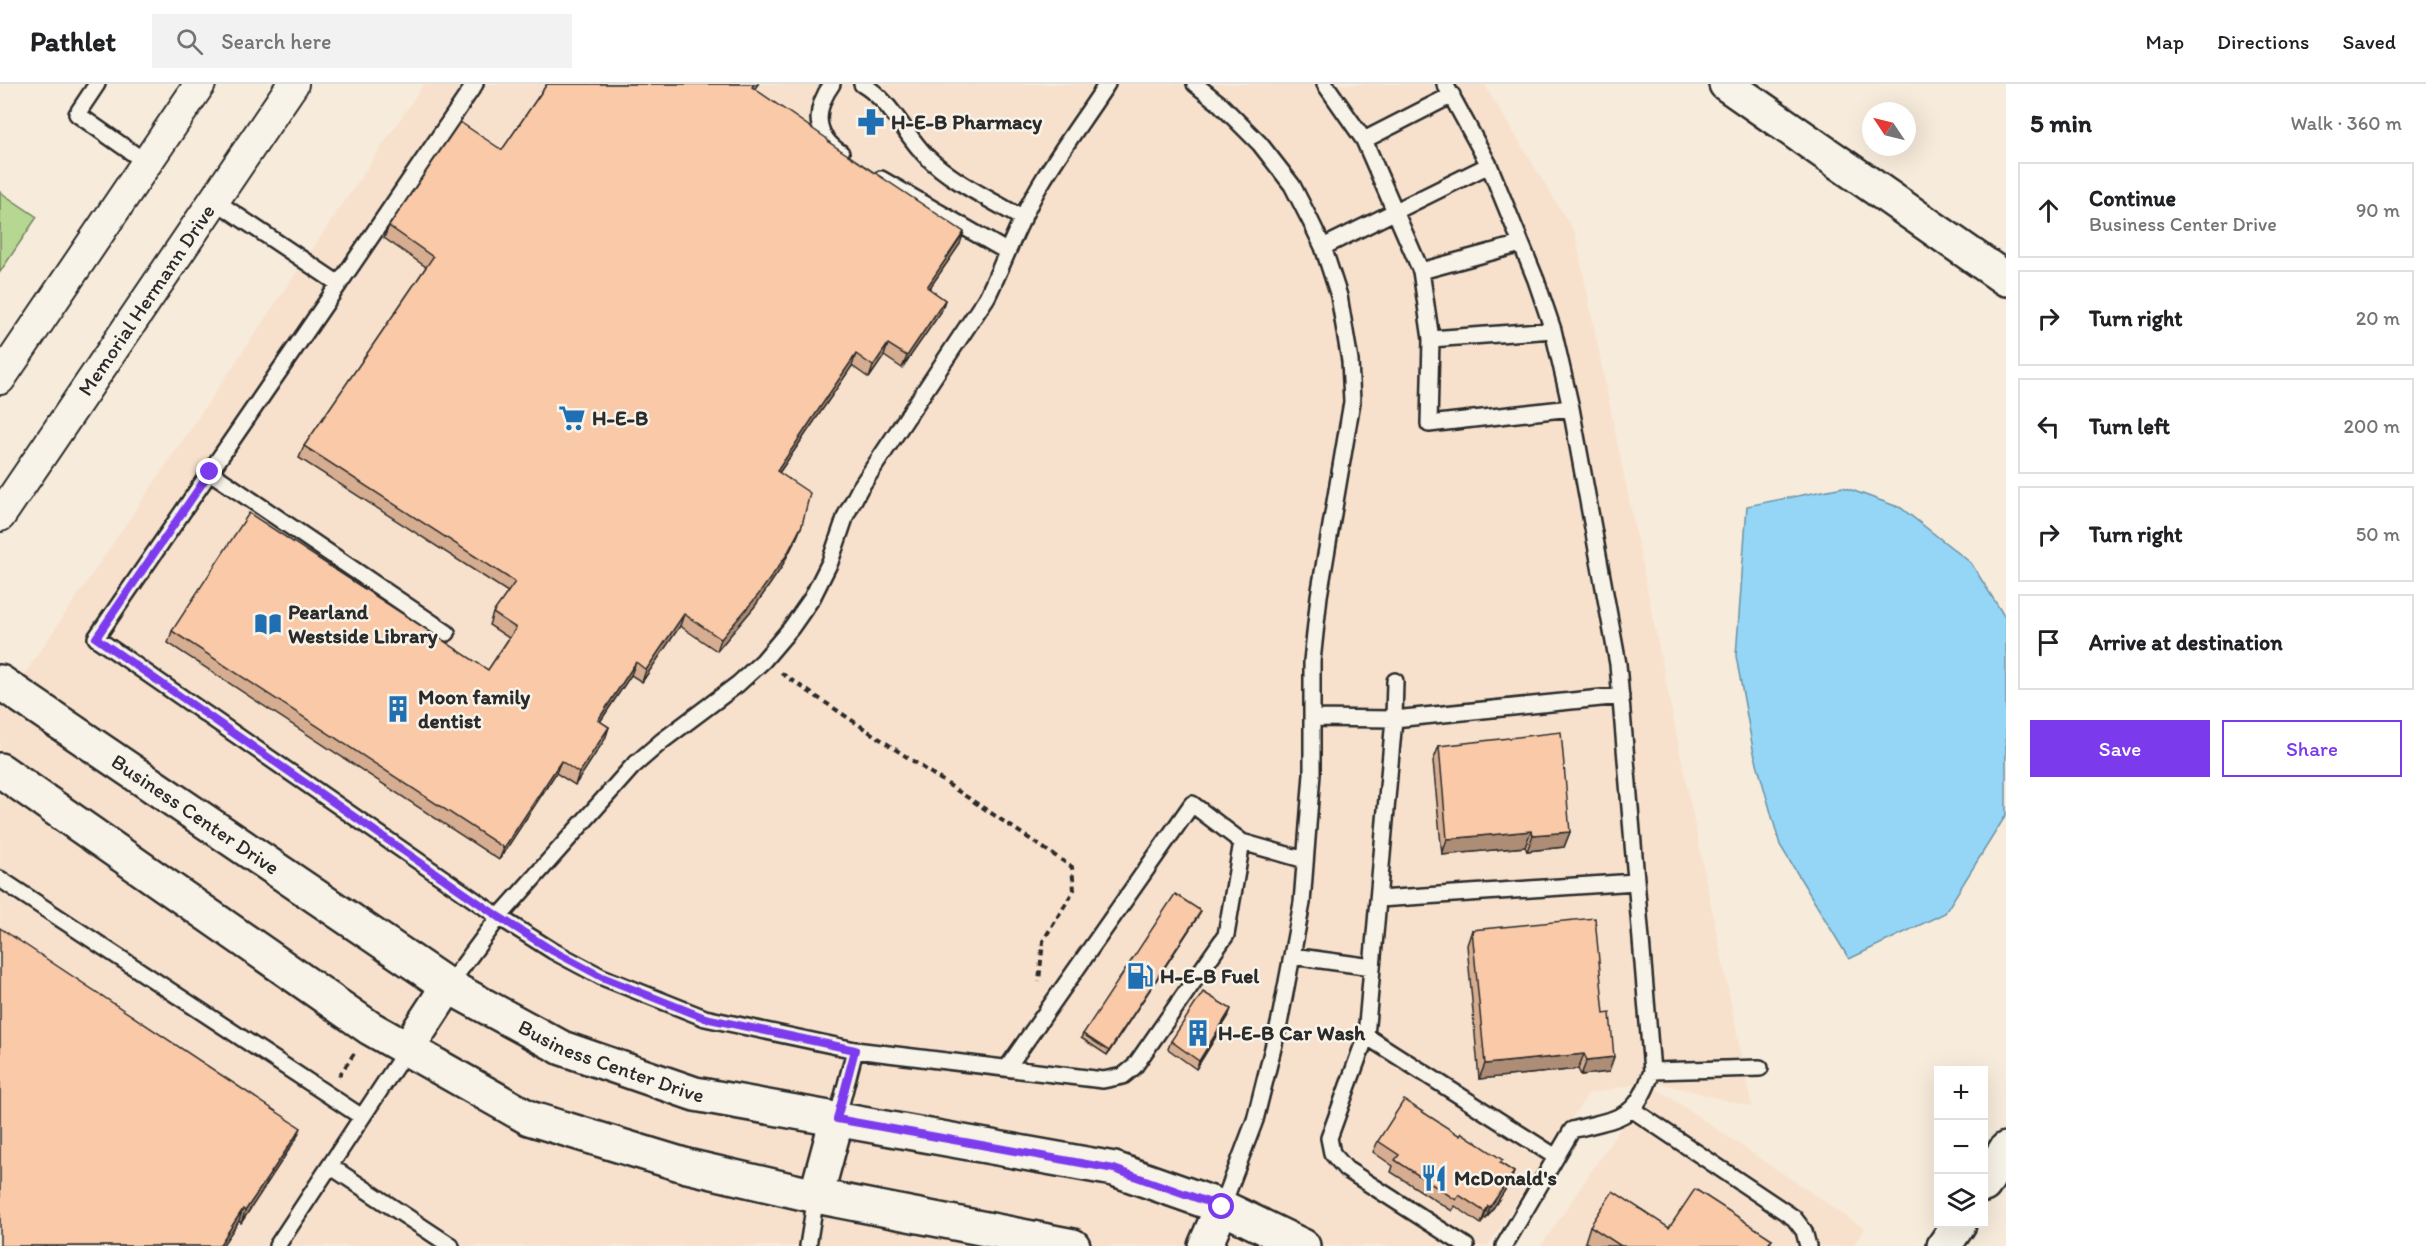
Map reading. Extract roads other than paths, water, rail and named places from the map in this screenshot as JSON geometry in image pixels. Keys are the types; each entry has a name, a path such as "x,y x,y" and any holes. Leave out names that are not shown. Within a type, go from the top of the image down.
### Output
{"street":[{"path":"0,378 200,84"},
{"name":"Memorial Hermann Drive","path":"0,516 293,84"},
{"path":"1726,84 2006,279"},
{"name":"Business Center Drive","path":"0,682 448,986 562,1048 695,1094 1114,1169 1222,1207 1303,1246"},
{"path":"0,770 370,1028 530,1118 687,1166 816,1196 1073,1246"},
{"path":"407,1049 448,986"},
{"path":"816,1196 837,1119"},
{"path":"1988,1177 2006,1149"},
{"path":"1205,1246 1222,1207"},
{"path":"1944,1246 1956,1228"}],"lane":[{"path":"98,84 76,114 147,163"},
{"path":"475,84 96,638 499,917 553,951 602,977 705,1018 855,1050 1103,1080 1124,1076 1134,1067 1226,935 1242,842"},
{"path":"831,84 820,104 818,124 831,147 1006,251"},
{"path":"862,84 888,105 912,140 944,172 975,193 996,202 1023,219"},
{"path":"448,986 499,917 632,767 662,741 738,684 763,661 791,628 812,598 830,562 846,514 860,488 987,297 1002,268 1006,251 1042,181 1107,84"},
{"path":"1195,84 1220,104 1260,144 1292,185 1323,247 1339,296 1347,332 1352,402 1318,596 1312,661 1312,774 1302,903 1279,1024 1255,1119 1222,1207"},
{"path":"1325,84 1364,140 1421,271 1431,339 1429,424 1571,408"},
{"path":"1364,140 1448,90 1489,165 1553,330 1571,408 1618,664 1652,1071 1647,1086 1633,1110 1625,1115 1572,1130 1504,1246"},
{"path":"1323,247 1489,165"},
{"path":"214,200 339,284"},
{"path":"1421,271 1521,244"},
{"path":"1431,339 1553,330"},
{"path":"210,472 447,633"},
{"path":"1395,681 1394,719 1366,1036 1329,1138 1332,1153 1346,1169 1466,1246"},
{"path":"1312,718 1394,719 1621,696"},
{"path":"1007,1068 1192,804 1242,842 1305,860"},
{"path":"0,879 362,1117"},
{"path":"1378,899 1636,882"},
{"path":"1292,956 1372,967"},
{"path":"1366,1036 1556,1157"},
{"path":"277,1246 407,1049"},
{"path":"837,1119 855,1050"},
{"path":"1652,1071 1760,1068"},
{"path":"1633,1110 1794,1218 1804,1231 1808,1246"},
{"path":"330,1166 451,1246"},
{"path":"808,1246 816,1196"}],"water":[{"path":"1843,487 1901,508 1971,563 2006,619 2006,815 1945,913 1849,959 1780,845 1753,749 1736,656 1747,506"}],"place":[{"name":"H-E-B Pharmacy","path":"871,122"},
{"name":"H-E-B","path":"572,418"},
{"name":"Pearland Westside Library","path":"268,624"},
{"name":"Moon family dentist","path":"398,709"},
{"name":"H-E-B Fuel","path":"1140,976"},
{"name":"H-E-B Car Wash","path":"1198,1033"},
{"name":"McDonald's","path":"1434,1178"}]}
